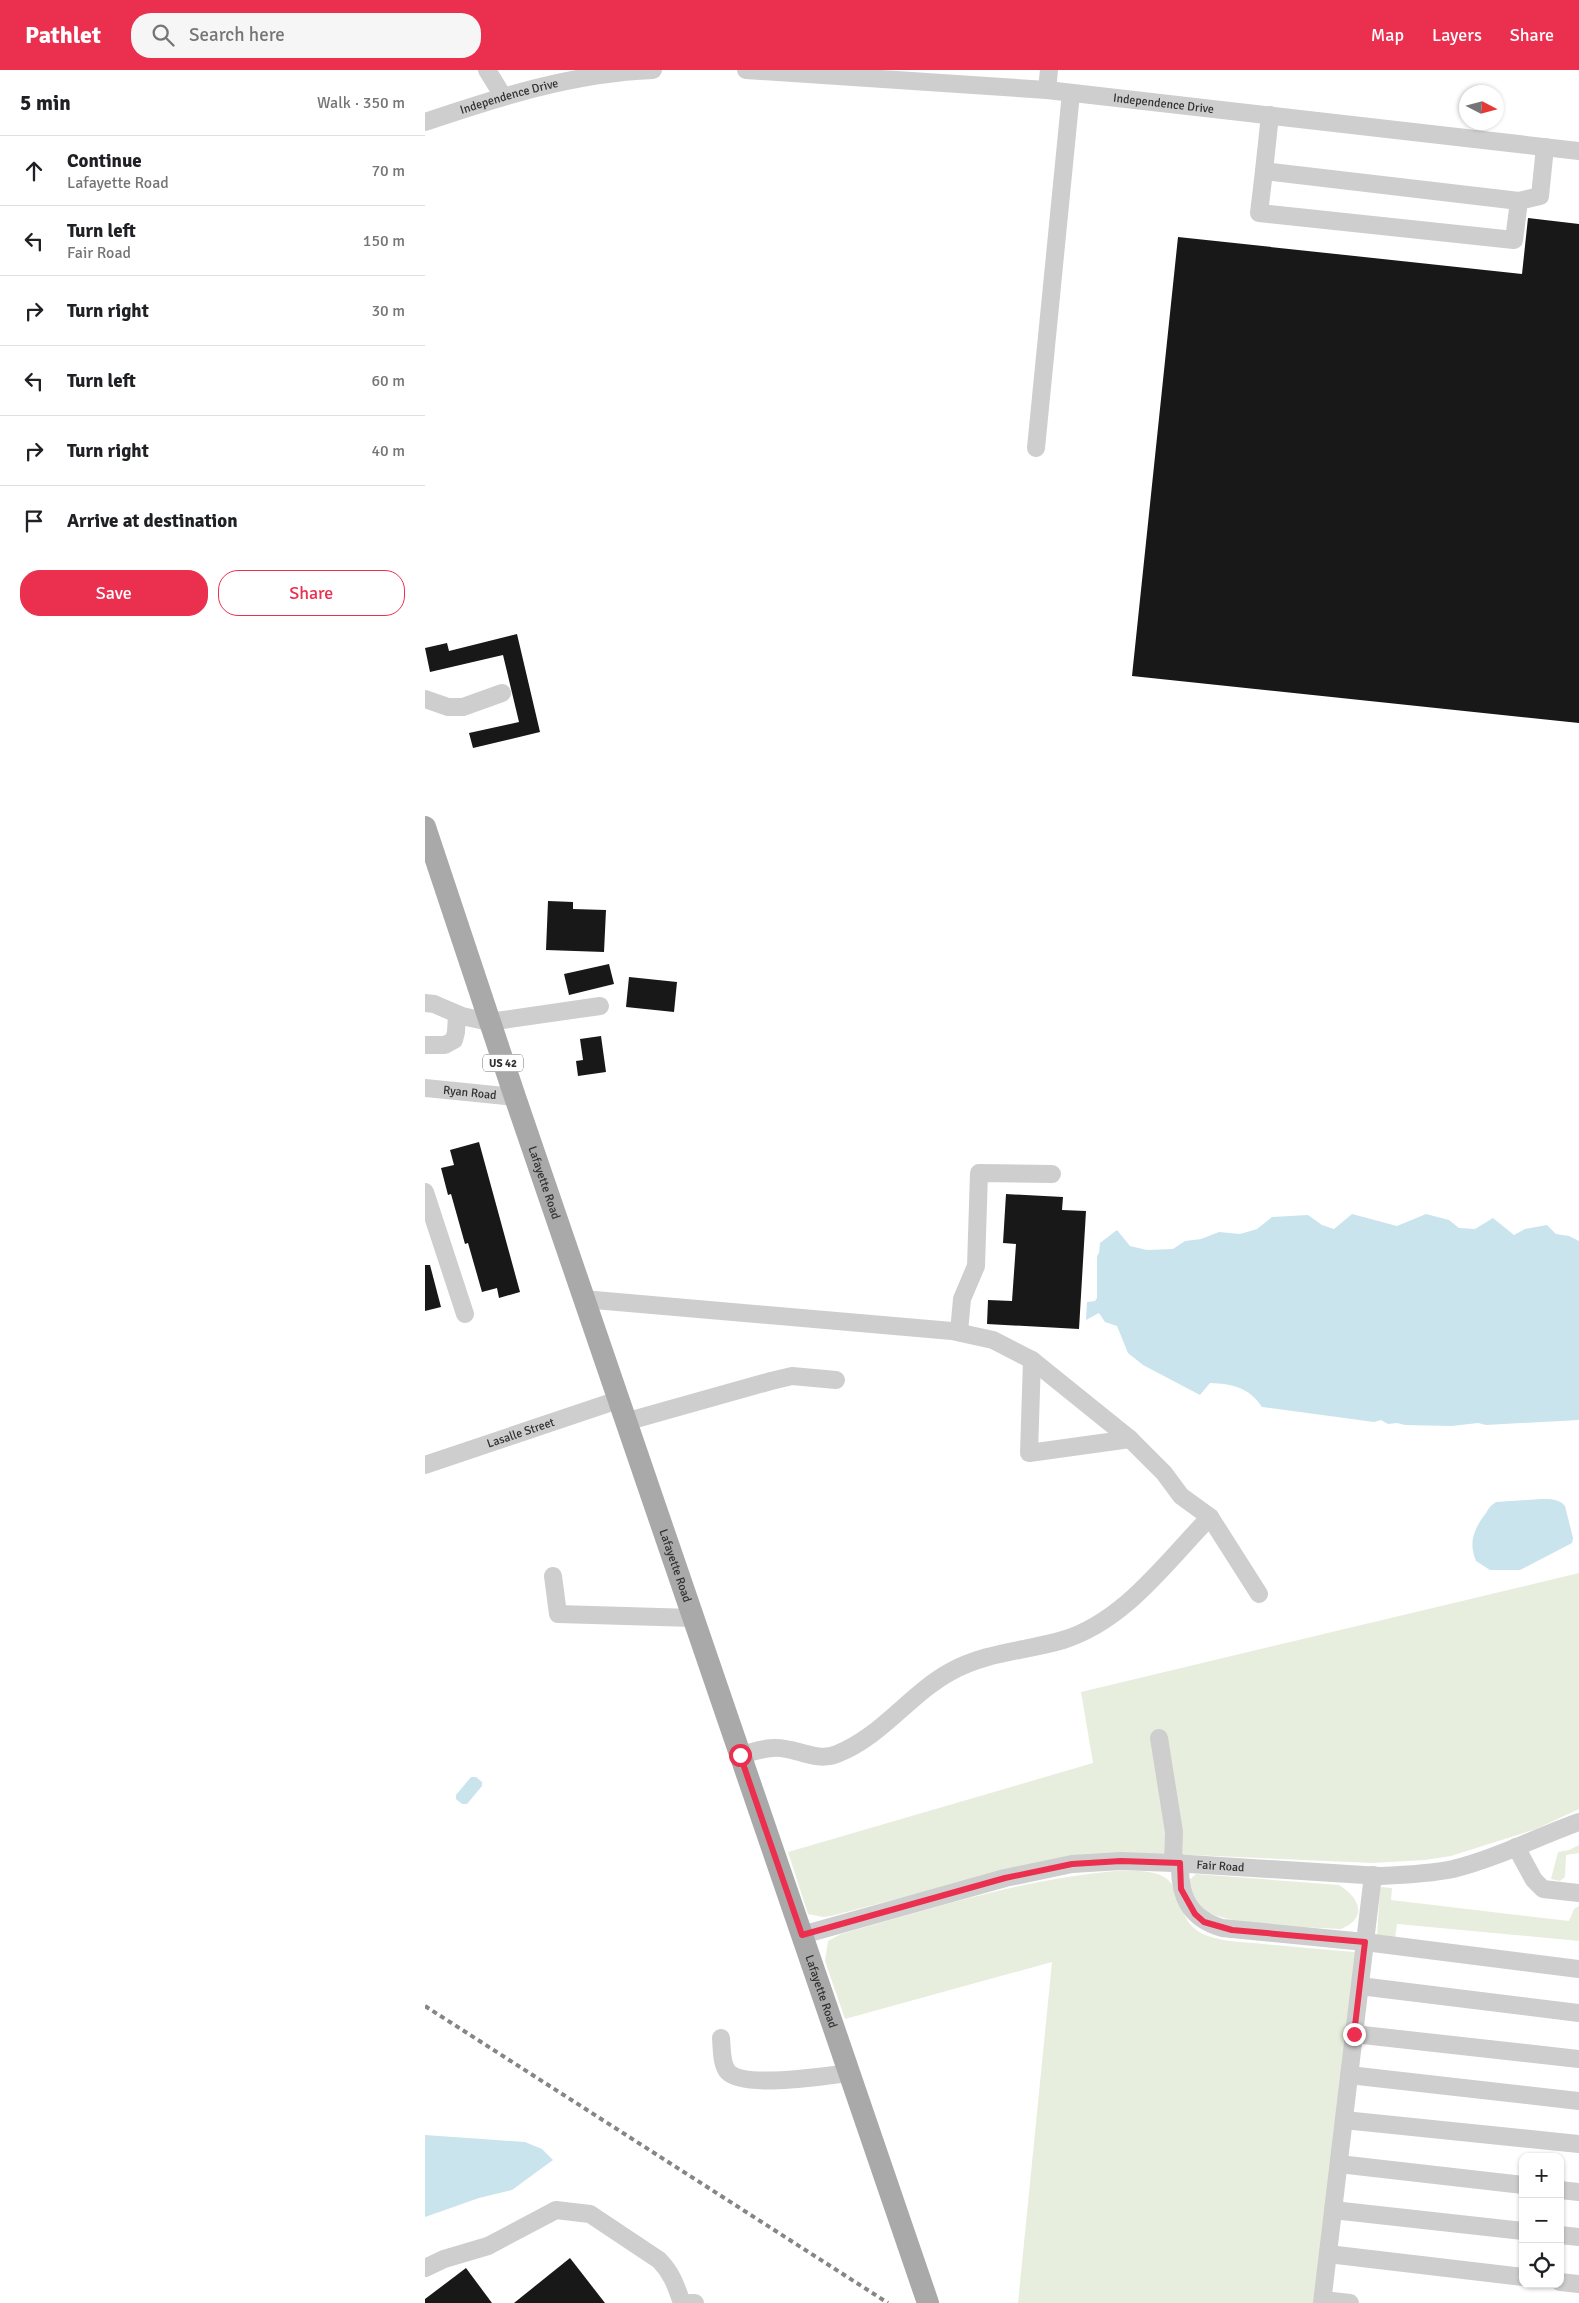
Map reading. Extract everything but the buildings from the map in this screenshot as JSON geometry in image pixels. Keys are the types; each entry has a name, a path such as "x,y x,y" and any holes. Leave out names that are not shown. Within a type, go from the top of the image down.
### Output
{"main road":[{"name":"Lafayette Road","path":"425,827 583,1299 849,2074 932,2302"}],"street":[{"path":"487,70 503,96"},
{"name":"Independence Drive","path":"425,122 503,96 550,84 653,70"},
{"name":"Independence Drive","path":"746,70 1047,90 1579,151"},
{"path":"1047,90 1049,70"},
{"path":"1036,448 1071,93"},
{"path":"1270,116 1259,213 1514,240 1519,200"},
{"path":"1264,171 1519,200 1540,196 1545,147"},
{"path":"425,699 448,706 463,707 502,692"},
{"path":"425,1003 434,1004 457,1015 489,1022 600,1006"},
{"path":"425,1045 445,1045 453,1040 457,1032 457,1015"},
{"name":"Ryan Road","path":"425,1088 515,1097"},
{"path":"959,1332 962,1299 976,1266 979,1173 1052,1174"},
{"path":"425,1192 465,1314"},
{"path":"583,1299 959,1332 993,1340 1032,1360 1130,1439 1164,1473 1181,1496 1210,1517 1259,1594"},
{"path":"1032,1360 1029,1453 1130,1439"},
{"path":"625,1422 771,1380 792,1376 836,1380"},
{"name":"Lasalle Street","path":"425,1465 618,1400"},
{"path":"740,1755 775,1747 812,1756 835,1755 871,1734 949,1672 977,1660 1065,1639 1106,1619 1132,1598 1210,1517"},
{"path":"553,1576 558,1614 693,1618"},
{"path":"1159,1738 1181,1889 1195,1914 1204,1922 1232,1930 1365,1942 1579,1970"},
{"name":"Fair Road","path":"802,1935 1005,1878 1072,1864 1121,1861 1373,1875 1417,1874 1452,1869 1487,1859 1579,1822"},
{"path":"1517,1848 1534,1880 1543,1889 1579,1893"},
{"path":"1350,2303 1323,2302 1373,1875"},
{"path":"1360,1986 1579,2012"},
{"path":"1354,2034 1579,2059"},
{"path":"721,2038 724,2066 730,2074 741,2078 759,2080 804,2079 849,2074"},
{"path":"1349,2075 1579,2101"},
{"path":"1344,2120 1579,2144"},
{"path":"1339,2164 1519,2186"},
{"path":"1564,2190 1579,2192"},
{"path":"425,2268 444,2259 488,2246 556,2210 591,2214 663,2265 675,2283 681,2303 695,2303"},
{"path":"1333,2210 1519,2231"},
{"path":"1564,2235 1579,2237"},
{"path":"1328,2254 1519,2277"},
{"path":"1564,2282 1579,2284"}],"green space":[{"path":"1579,1573 1579,1809 1536,1829 1451,1856 1425,1860 1372,1863 1192,1855 1078,1855 1039,1862 831,1916 823,1917 808,1914 788,1852 1093,1763 1081,1692"},
{"path":"1579,1845 1579,1853 1566,1855 1565,1877 1560,1881 1551,1879 1558,1852 1569,1850"},
{"path":"1115,1871 1149,1872 1167,1879 1176,1892 1185,1917 1190,1924 1208,1936 1236,1941 1355,1952 1315,2303 1018,2303 1052,1962 845,2019 825,1961 828,1941 841,1934 977,1896 1046,1881"},
{"path":"1196,1874 1339,1885 1352,1895 1358,1907 1358,1913 1350,1924 1341,1929 1265,1924 1224,1918 1208,1913 1196,1903 1188,1881"},
{"path":"1380,1887 1392,1888 1391,1900 1569,1921 1574,1909 1579,1906 1579,1941 1397,1924 1395,1939 1377,1937"}],"water":[{"path":"1352,1214 1397,1226 1426,1214 1449,1220 1459,1228 1475,1229 1493,1218 1514,1235 1525,1229 1547,1225 1556,1234 1569,1236 1579,1241 1579,1420 1486,1425 1478,1423 1452,1426 1388,1424 1381,1420 1374,1422 1262,1407 1246,1391 1226,1384 1210,1383 1200,1395 1143,1365 1128,1353 1117,1326 1105,1322 1099,1313 1086,1320 1087,1302 1095,1301 1097,1298 1097,1256 1100,1243 1117,1230 1130,1246 1147,1250 1173,1249 1185,1241 1201,1239 1219,1232 1240,1234 1257,1229 1272,1217 1308,1215 1322,1225 1334,1229"},
{"path":"1541,1499 1558,1501 1565,1506 1573,1538 1572,1543 1520,1570 1490,1570 1476,1561 1472,1542 1473,1536 1491,1505 1496,1502"},
{"path":"471,1777 476,1777 482,1782 482,1786 467,1804 462,1804 456,1799 456,1795"},
{"path":"425,2135 525,2142 542,2149 553,2160 512,2190 479,2198 425,2217"}],"railway":[{"path":"425,2006 888,2303"}],"route":[{"path":"740,1755 802,1935 1005,1878 1072,1864 1121,1861 1180,1863 1179,1880 1181,1889 1195,1914 1204,1922 1232,1930 1365,1942 1354,2034"}]}
